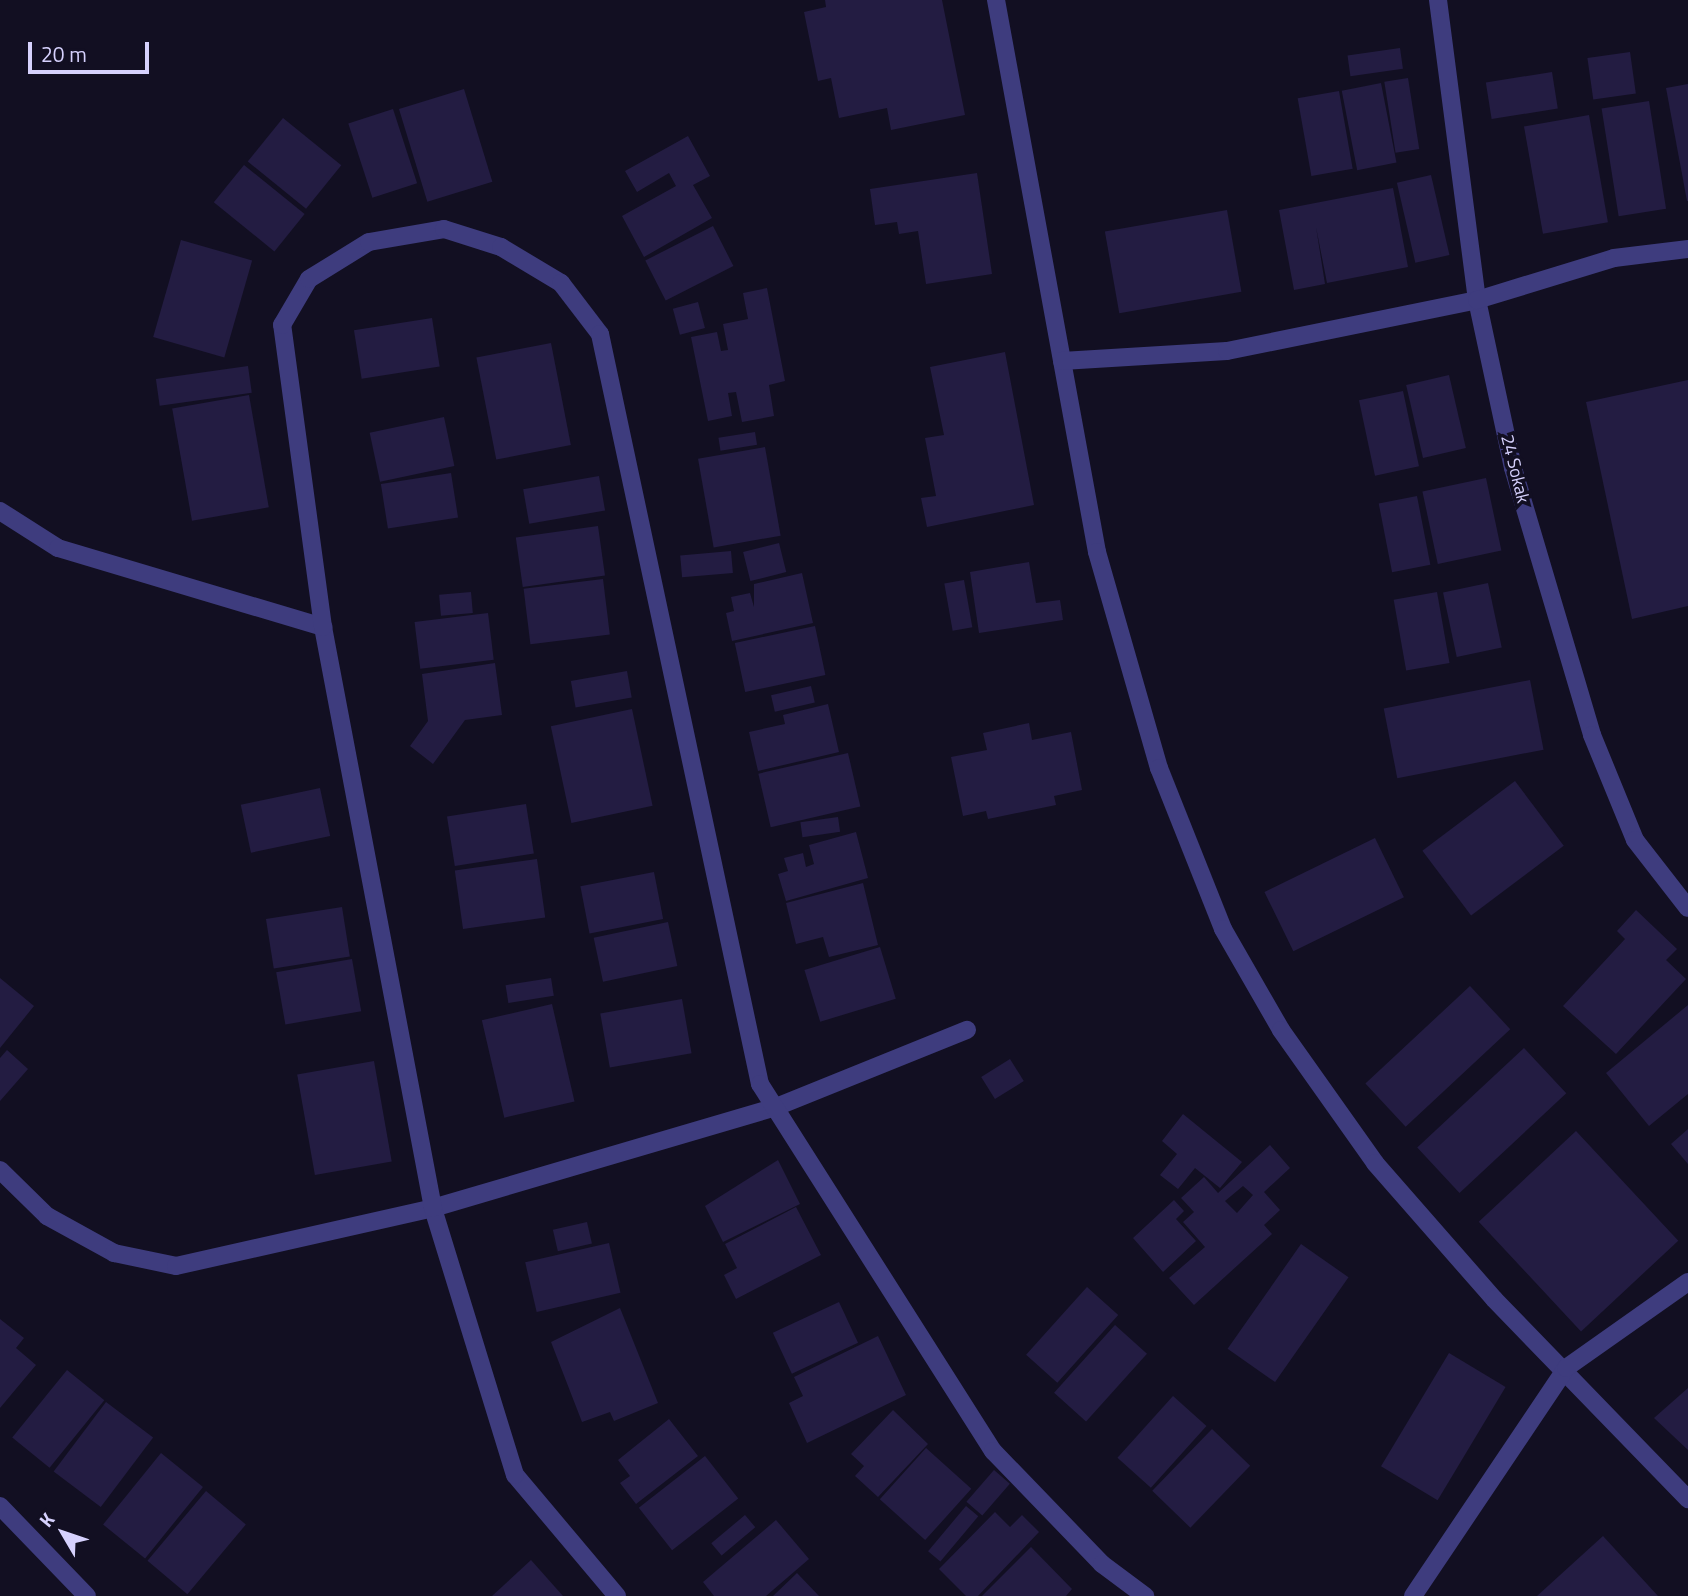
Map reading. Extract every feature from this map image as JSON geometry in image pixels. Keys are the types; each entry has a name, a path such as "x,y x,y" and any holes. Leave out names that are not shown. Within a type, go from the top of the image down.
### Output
{"street":[{"path":"996,0 1097,552 1159,768 1223,929 1281,1030 1375,1163 1494,1299 1566,1368 1688,1499"},
{"name":"24 Sokak","path":"1438,0 1477,300 1513,468 1592,735 1635,840 1688,908"},
{"path":"617,1596 515,1475 433,1208 323,627 282,325 309,279 369,242 444,229 501,247 561,283 600,334 760,1084 993,1451 1102,1564 1145,1596"},
{"path":"1062,361 1227,351 1477,300 1614,258 1688,249"},
{"path":"0,511 58,548 323,627"},
{"path":"0,1170 47,1216 114,1253 176,1266 433,1208 776,1107 967,1030"},
{"path":"1413,1596 1566,1368 1688,1282"},
{"path":"0,1506 87,1596"}],"building":[{"path":"825,0 942,0 965,115 891,130 887,108 839,118 831,78 818,81 804,12 826,7"},
{"path":"1400,48 1403,69 1350,76 1348,55"},
{"path":"1630,52 1636,94 1593,100 1587,58"},
{"path":"1552,72 1558,109 1492,119 1486,82"},
{"path":"1408,78 1419,149 1396,153 1384,82"},
{"path":"1381,83 1396,163 1357,170 1342,91"},
{"path":"1688,84 1688,201 1687,201 1666,88"},
{"path":"464,89 492,182 427,202 399,109"},
{"path":"1339,91 1353,169 1311,176 1298,98"},
{"path":"1649,101 1666,209 1619,216 1602,109"},
{"path":"393,109 417,183 372,198 348,124"},
{"path":"1589,115 1608,222 1543,234 1524,126"},
{"path":"283,118 341,165 306,209 248,162"},
{"path":"688,136 710,176 693,185 712,218 644,257 622,216 676,186 669,173 637,192 625,171"},
{"path":"244,165 305,214 274,251 214,202"},
{"path":"977,173 992,274 926,284 918,231 899,234 897,222 875,225 870,189"},
{"path":"1431,175 1449,255 1415,263 1397,183"},
{"path":"1393,188 1408,267 1327,283 1316,227 1325,284 1294,290 1279,210"},
{"path":"1227,210 1241,292 1119,313 1105,232"},
{"path":"713,226 733,266 666,301 645,261"},
{"path":"181,240 252,260 224,357 153,337"},
{"path":"767,288 785,381 769,385 774,416 742,422 736,392 728,393 732,416 708,421 691,337 717,332 721,351 728,350 723,324 748,319 743,293"},
{"path":"698,302 705,328 680,335 673,309"},
{"path":"432,318 440,366 362,379 354,330"},
{"path":"551,343 571,445 496,460 476,358"},
{"path":"1005,352 1034,505 927,527 921,498 936,496 925,438 944,435 930,367"},
{"path":"248,366 252,393 160,406 156,379"},
{"path":"1449,375 1466,448 1423,458 1406,385"},
{"path":"1688,380 1688,606 1632,619 1586,402"},
{"path":"1403,391 1419,466 1375,476 1359,400"},
{"path":"249,395 269,507 192,521 172,409"},
{"path":"444,417 454,466 380,482 370,433"},
{"path":"755,432 757,445 720,451 718,438"},
{"path":"765,447 781,536 714,547 698,459"},
{"path":"451,473 458,517 388,529 381,484"},
{"path":"599,476 605,510 529,524 523,489"},
{"path":"1486,478 1501,550 1438,564 1422,492"},
{"path":"1417,496 1430,565 1392,572 1379,503"},
{"path":"598,526 605,576 523,587 516,538"},
{"path":"779,543 786,572 750,581 743,552"},
{"path":"731,551 733,573 682,577 680,555"},
{"path":"1029,562 1036,603 1060,600 1063,620 979,633 970,572"},
{"path":"802,573 813,623 732,641 726,613 734,611 731,597 750,593 754,607 754,584"},
{"path":"603,579 610,635 530,644 524,589"},
{"path":"964,580 972,627 953,631 944,583"},
{"path":"1488,583 1502,648 1457,657 1443,593"},
{"path":"471,592 473,613 441,616 439,595"},
{"path":"1437,592 1450,663 1406,671 1394,600"},
{"path":"488,613 494,660 420,669 415,622"},
{"path":"815,626 825,675 745,692 735,643"},
{"path":"495,663 502,715 465,720 433,764 410,746 428,721 422,674"},
{"path":"627,671 632,698 576,707 571,681"},
{"path":"1530,680 1544,750 1397,778 1384,708"},
{"path":"811,686 815,703 775,712 771,695"},
{"path":"828,704 839,752 758,771 749,732 785,724 783,715"},
{"path":"632,709 653,806 571,823 551,726"},
{"path":"1029,723 1032,740 1071,732 1082,790 1054,796 1056,805 988,819 986,811 963,816 951,757 987,750 983,733"},
{"path":"848,753 860,807 771,827 758,774"},
{"path":"1515,781 1564,846 1471,916 1422,851"},
{"path":"320,788 330,836 251,853 241,805"},
{"path":"526,804 534,853 455,866 447,817"},
{"path":"838,817 840,832 802,837 800,822"},
{"path":"856,832 868,878 786,901 778,874 788,871 784,858 803,853 806,867 814,864 809,845"},
{"path":"1375,838 1404,897 1293,951 1264,892"},
{"path":"537,859 545,917 463,929 455,871"},
{"path":"654,872 663,919 590,933 580,886"},
{"path":"863,883 878,945 829,957 823,937 796,944 786,903"},
{"path":"342,907 350,956 274,968 266,919"},
{"path":"1636,910 1677,949 1666,960 1686,979 1616,1054 1563,1006 1625,939 1617,931"},
{"path":"668,922 677,966 603,982 594,938"},
{"path":"880,947 896,999 820,1022 804,970"},
{"path":"352,959 361,1011 285,1025 276,972"},
{"path":"0,978 34,1006 0,1048"},
{"path":"551,978 554,996 508,1003 506,985"},
{"path":"1470,986 1510,1029 1406,1127 1365,1084"},
{"path":"682,999 692,1053 610,1068 600,1013"},
{"path":"552,1004 574,1101 504,1118 482,1020"},
{"path":"1688,1005 1688,1094 1649,1126 1606,1073"},
{"path":"1524,1048 1566,1093 1460,1193 1417,1148"},
{"path":"7,1050 28,1069 0,1101 0,1058"},
{"path":"1010,1059 1024,1081 995,1099 981,1077"},
{"path":"374,1061 392,1161 315,1175 297,1075"},
{"path":"1183,1114 1242,1162 1220,1188 1195,1168 1178,1189 1160,1175 1177,1154 1162,1141"},
{"path":"1688,1129 1688,1164 1671,1144"},
{"path":"1576,1131 1678,1241 1581,1331 1479,1222"},
{"path":"1270,1145 1290,1168 1264,1192 1280,1210 1264,1225 1272,1234 1194,1305 1169,1278 1205,1247 1183,1222 1194,1212 1181,1198 1204,1177 1218,1193","holes":["1243,1186 1253,1195 1237,1213 1225,1201"]},
{"path":"778,1160 800,1204 723,1242 705,1206"},
{"path":"1174,1200 1184,1211 1176,1219 1196,1241 1163,1272 1133,1238"},
{"path":"796,1207 821,1255 736,1299 724,1275 737,1268 725,1244"},
{"path":"587,1222 592,1243 558,1251 553,1230"},
{"path":"609,1243 620,1293 537,1312 525,1262"},
{"path":"1301,1244 1349,1277 1275,1382 1228,1349"},
{"path":"1087,1287 1118,1315 1057,1383 1026,1355"},
{"path":"839,1302 858,1343 792,1374 773,1333"},
{"path":"620,1308 658,1403 614,1421 610,1412 582,1422 551,1342"},
{"path":"0,1319 24,1338 16,1348 36,1365 0,1408"},
{"path":"1115,1325 1147,1354 1086,1421 1054,1393"},
{"path":"878,1336 906,1395 807,1443 789,1403 803,1396 794,1377"},
{"path":"1449,1353 1506,1387 1438,1500 1381,1466"},
{"path":"67,1370 104,1400 50,1468 12,1438"},
{"path":"1688,1388 1688,1450 1654,1418"},
{"path":"1173,1396 1206,1426 1151,1488 1117,1458"},
{"path":"106,1402 153,1438 101,1507 54,1471"},
{"path":"893,1410 928,1444 878,1497 855,1476 864,1466 851,1454"},
{"path":"669,1419 698,1456 636,1504 620,1483 630,1476 618,1460"},
{"path":"1212,1429 1250,1466 1190,1528 1152,1491"},
{"path":"926,1448 971,1489 925,1540 880,1499"},
{"path":"161,1453 203,1487 145,1558 103,1524"},
{"path":"705,1456 738,1499 672,1550 639,1508"},
{"path":"994,1470 1010,1484 982,1515 966,1502"},
{"path":"206,1491 246,1524 187,1594 148,1561"},
{"path":"966,1506 978,1516 940,1561 928,1551"},
{"path":"995,1512 1010,1527 1022,1515 1039,1532 978,1596 966,1596 939,1569"},
{"path":"745,1515 755,1527 722,1556 711,1543"},
{"path":"776,1520 809,1559 766,1596 714,1596 703,1582"},
{"path":"1603,1536 1658,1596 1537,1596"},
{"path":"1031,1547 1072,1589 1066,1596 982,1596"},
{"path":"531,1560 563,1596 492,1596"},
{"path":"797,1573 819,1596 773,1596"}]}
